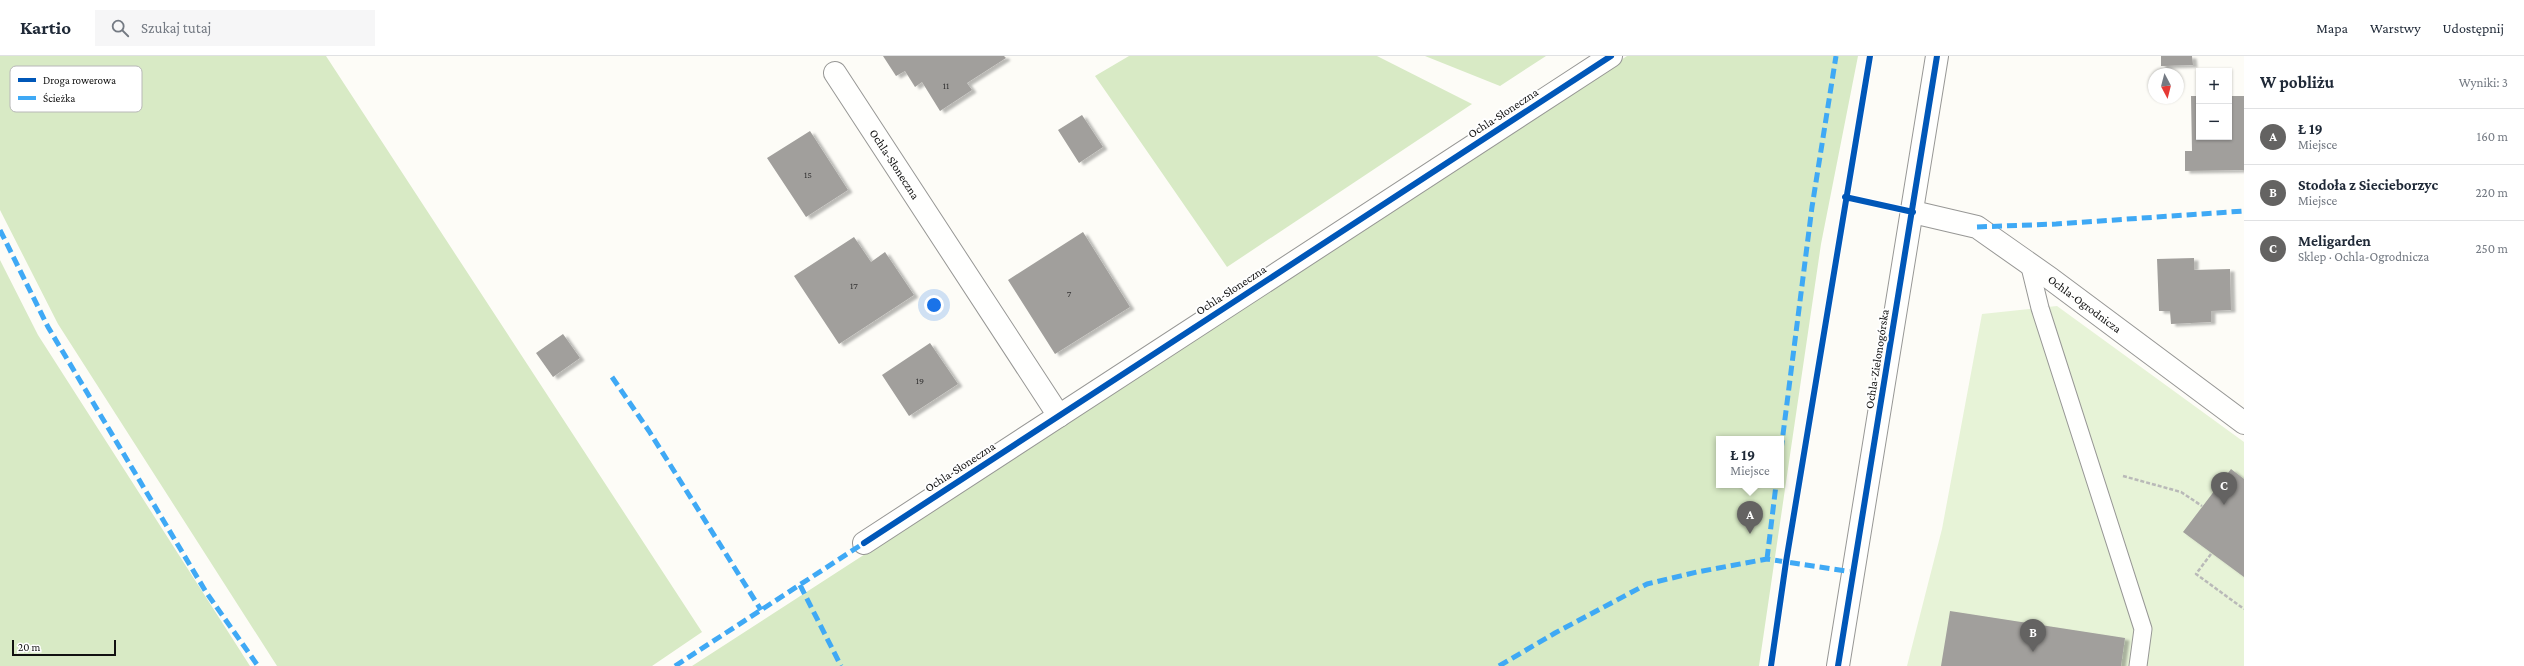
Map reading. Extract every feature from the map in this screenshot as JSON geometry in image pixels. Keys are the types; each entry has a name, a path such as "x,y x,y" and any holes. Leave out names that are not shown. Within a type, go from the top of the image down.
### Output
{"street":[{"name":"Ochla-Słoneczna","path":"864,543 1610,56"},
{"name":"Ochla-Zielonogórska","path":"1838,666 1913,212 1937,56"},
{"name":"Ochla-Słoneczna","path":"835,73 1059,416"},
{"name":"Ochla-Ogrodnicza","path":"1913,212 1977,227 2244,423"}],"lane":[{"path":"2029,264 2040,308 2143,629 2138,666"}],"path":[{"path":"2091,467 2181,492 2202,506"},
{"path":"2212,554 2196,574 2244,609"}],"green space":[{"path":"0,56 326,56 702,632 652,666 277,666 58,324 0,210"},
{"path":"1129,56 1377,56 1472,104 1227,267 1095,76"},
{"path":"1425,56 1546,56 1500,86"},
{"path":"1627,56 1858,56 1821,244 1759,666 692,666 1142,375"},
{"path":"0,260 38,335 250,666 0,666"},
{"path":"2057,306 2244,442 2244,666 1907,666 1942,529 1982,314"}],"building":[{"path":"883,56 1004,56 1006,58 967,83 972,90 940,111 922,82 915,87 905,71 896,76"},
{"path":"2161,56 2192,56 2193,65 2161,66"},
{"path":"2191,96 2196,96 2196,140 2232,140 2232,96 2244,96 2244,170 2185,171 2185,151 2192,151"},
{"path":"1082,115 1103,147 1079,163 1058,130"},
{"path":"810,131 848,190 806,217 767,158"},
{"path":"1083,232 1130,307 1055,354 1008,280"},
{"path":"854,237 871,262 885,252 914,295 839,344 794,276"},
{"path":"2194,258 2194,270 2230,269 2231,310 2211,311 2211,322 2171,324 2170,311 2159,311 2157,259"},
{"path":"563,334 580,358 553,377 536,353"},
{"path":"930,343 958,384 909,416 882,375"},
{"path":"2231,469 2244,479 2244,577 2183,532"},
{"path":"1950,611 2125,638 2121,666 1941,666"}],"marked path":[{"path":"1783,436 1812,207 1836,56"},
{"path":"1977,227 2056,224 2244,211"},
{"path":"0,230 48,327 206,592 258,666"},
{"path":"612,377 649,431 761,610"},
{"path":"1767,559 1776,488"},
{"path":"675,666 864,543"},
{"path":"1499,666 1555,633 1647,584 1697,572 1767,559 1853,572"},
{"path":"800,585 841,666"}],"cycle path":[{"path":"864,543 1611,56"},
{"path":"1771,666 1786,562 1870,56"},
{"path":"1838,666 1937,56"},
{"path":"1845,197 1913,212"}],"place":[{"name":"Meligarden","path":"2224,505"},
{"name":"Ł 19","path":"1750,534"},
{"name":"Stodoła z Siecieborzyc","path":"2033,652"}]}
